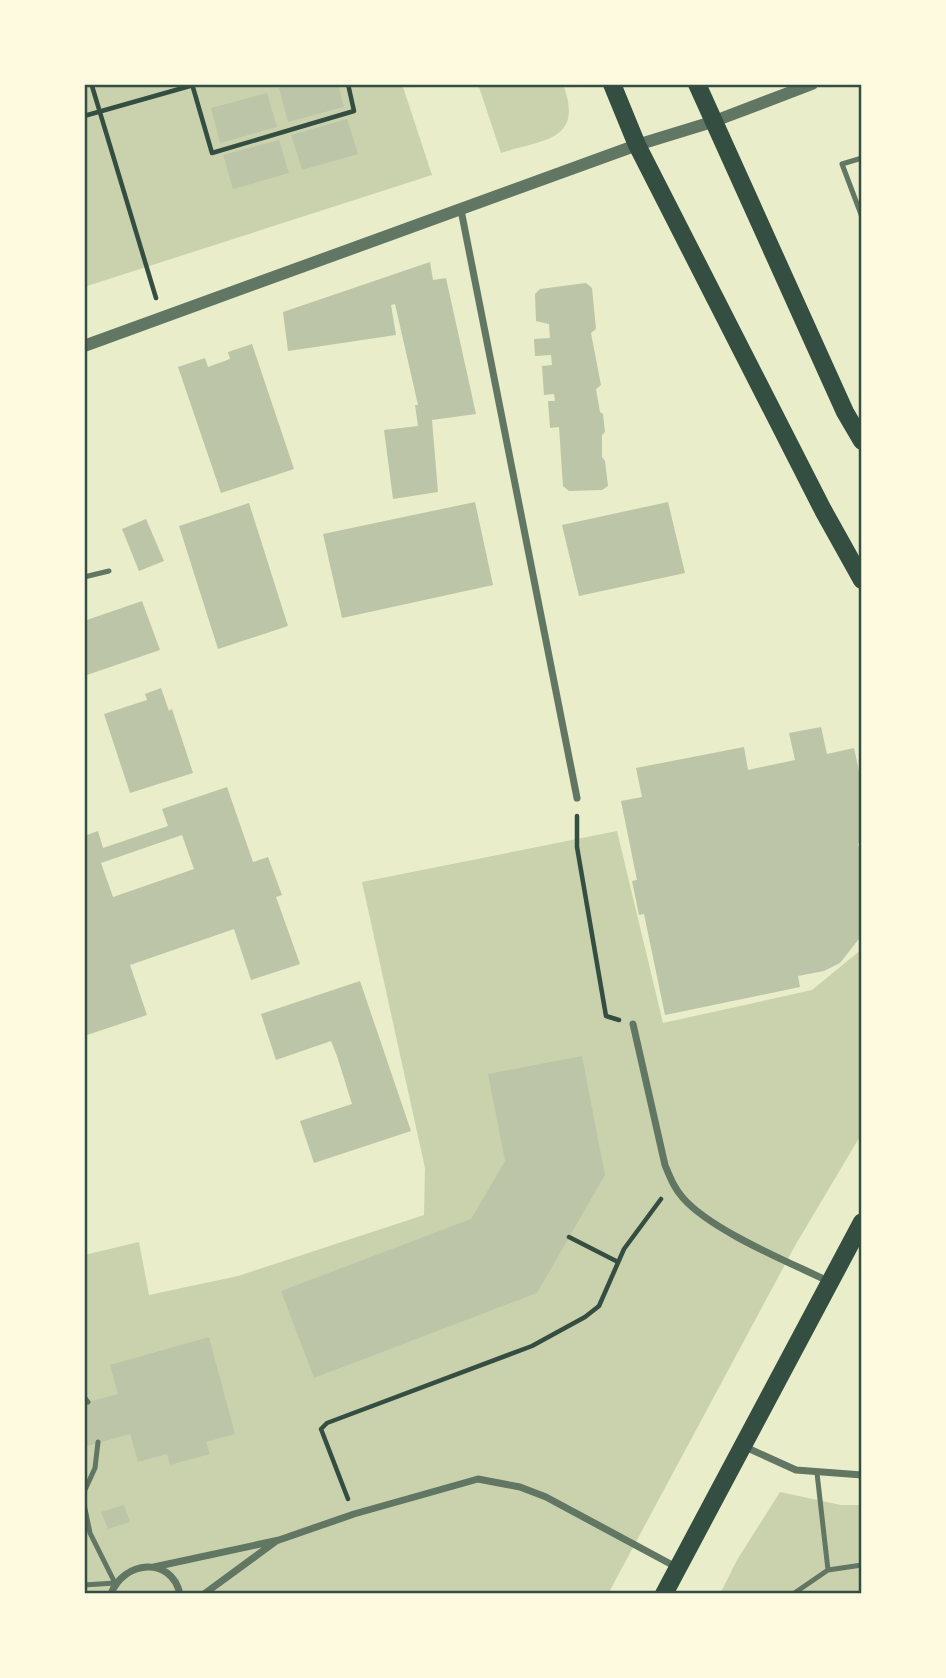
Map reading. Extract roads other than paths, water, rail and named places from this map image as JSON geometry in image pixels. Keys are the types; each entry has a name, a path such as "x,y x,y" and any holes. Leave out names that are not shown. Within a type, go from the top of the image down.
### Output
{"main road":[{"path":"612,84 637,145 822,510 862,580"},
{"path":"697,84 845,412 862,440"},
{"path":"664,1594 862,1222"}],"street":[{"path":"84,346 812,84"},
{"path":"461,210 577,798"},
{"path":"633,1024 672,1184 683,1200 712,1222 830,1282"},
{"path":"742,1445 796,1470 862,1475"},
{"path":"111,1594 115,1583 132,1569 154,1567 279,1540 354,1514 478,1479 520,1487 546,1497 678,1568"},
{"path":"204,1594 279,1540"},
{"path":"154,1567 173,1579 180,1594"}],"lane":[{"path":"862,158 842,164 862,217"},
{"path":"84,577 108,570"},
{"path":"84,1492 95,1468 98,1442"},
{"path":"817,1473 828,1570"},
{"path":"84,1504 90,1533 115,1583 84,1585"},
{"path":"793,1594 828,1570 862,1565"}]}
